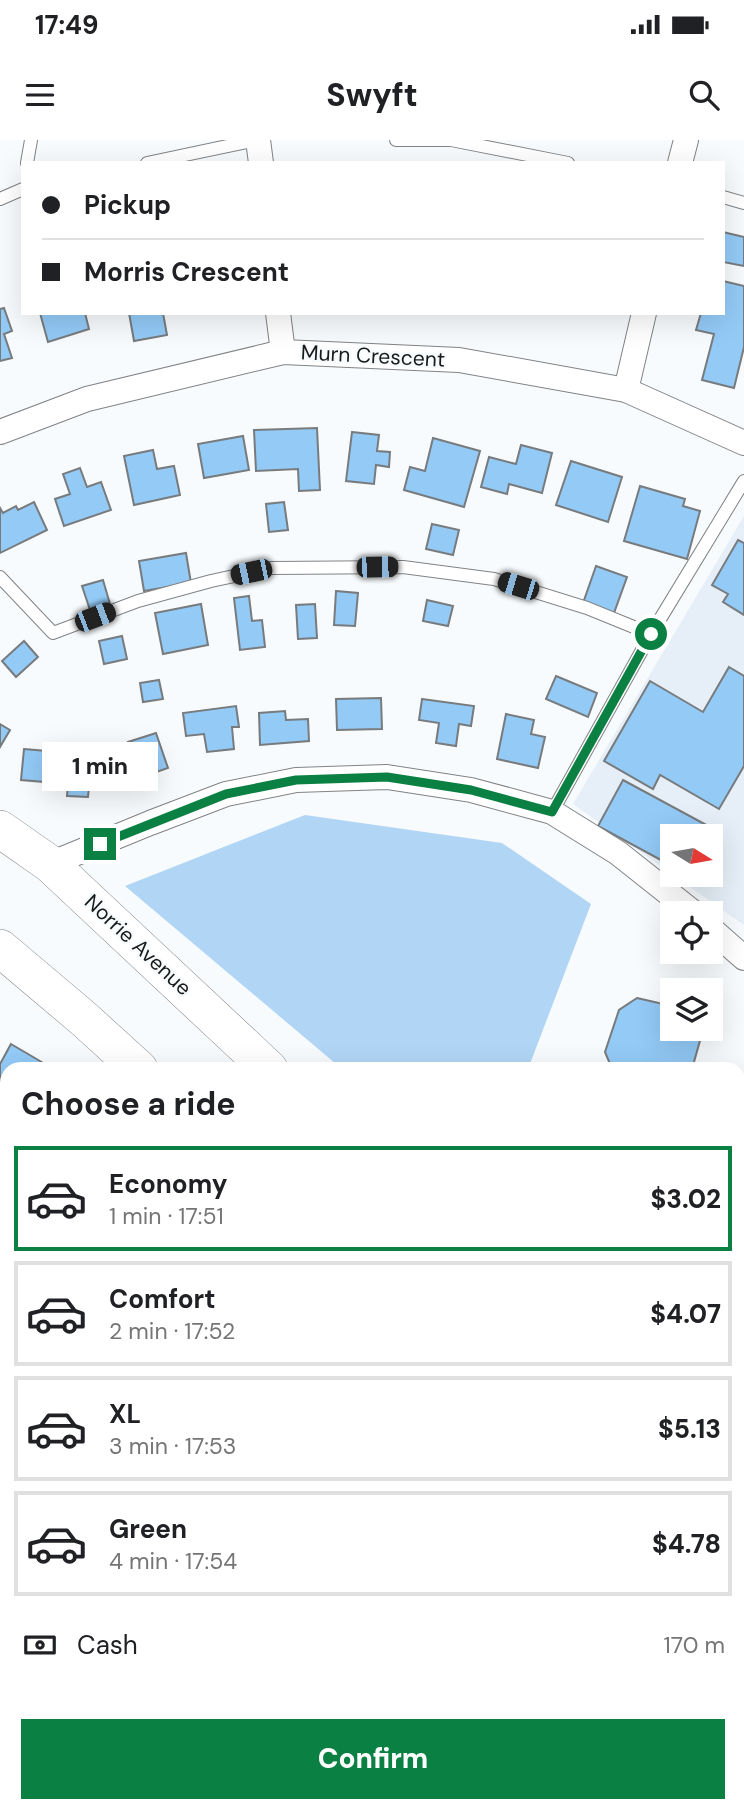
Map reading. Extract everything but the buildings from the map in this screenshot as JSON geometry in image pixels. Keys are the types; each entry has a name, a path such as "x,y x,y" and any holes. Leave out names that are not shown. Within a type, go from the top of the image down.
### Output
{"main road":[{"name":"Norrie Avenue","path":"0,828 50,864 262,1062"},
{"path":"0,948 131,1062"}],"street":[{"path":"257,140 261,161"},
{"path":"681,161 686,140"},
{"path":"278,315 283,352"},
{"path":"626,390 644,315"},
{"name":"Murn Crescent","path":"0,432 87,399 283,352 459,360 626,390 744,443"},
{"path":"50,864 226,794 296,780 387,777 471,790 552,812 618,852 679,901"},
{"path":"723,939 744,958"}],"lane":[{"path":"27,161 31,140"},
{"path":"157,161 257,140"},
{"path":"396,140 451,140 558,161"},
{"path":"0,199 21,190"},
{"path":"725,198 744,203"},
{"path":"552,812 651,634 744,481"},
{"path":"0,578 53,633 138,601 271,568 404,567 494,579 587,608 651,634"}],"shaded area":[{"path":"744,516 744,925 723,910 723,901 710,901 690,887 723,887 723,824 660,824 660,866 573,804"},
{"path":"305,815 502,843 591,904 531,1062 334,1062 125,886"}],"route":[{"path":"100,844 226,794 296,780 387,777 471,790 552,812 651,634"}]}
